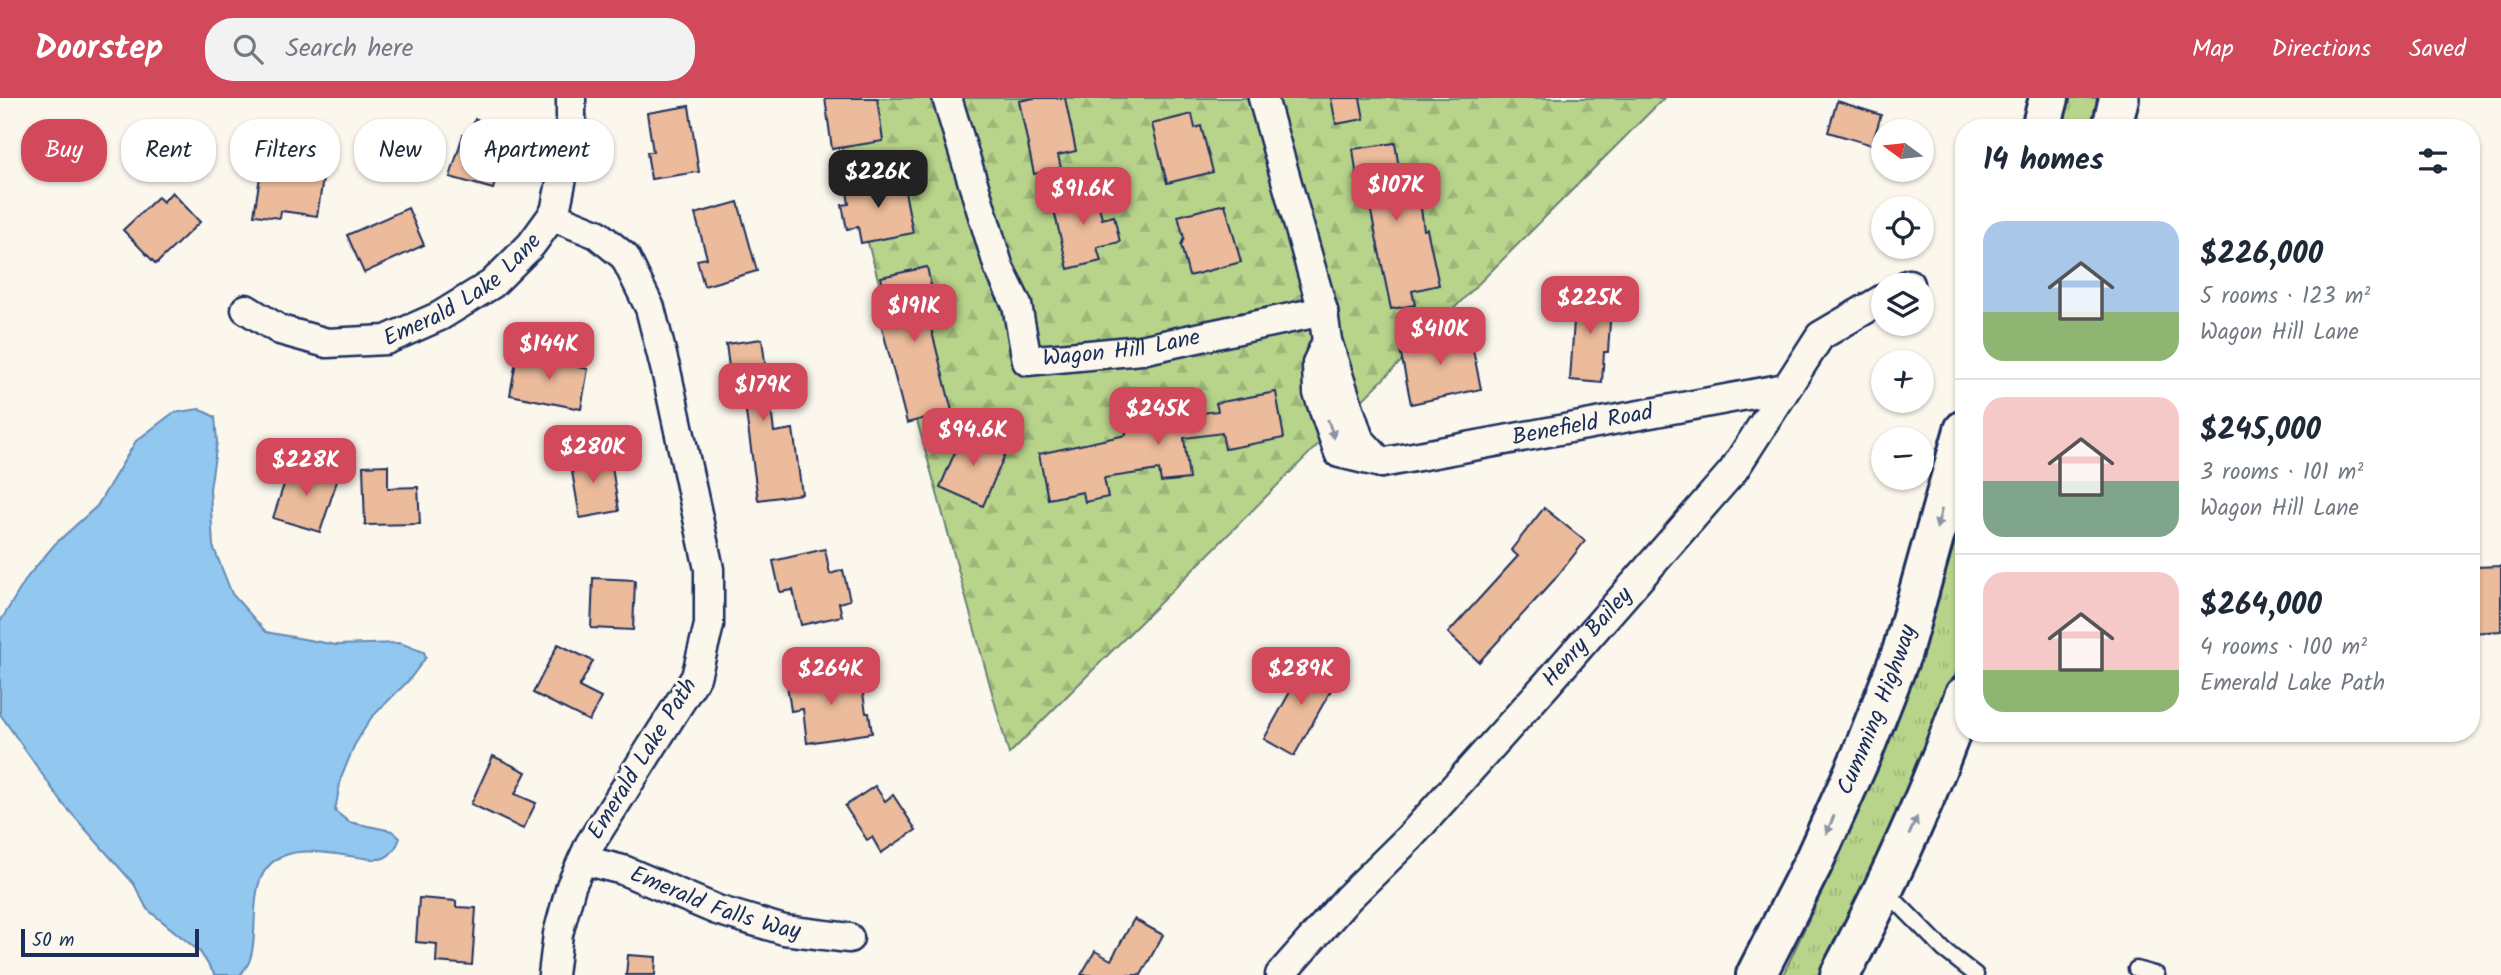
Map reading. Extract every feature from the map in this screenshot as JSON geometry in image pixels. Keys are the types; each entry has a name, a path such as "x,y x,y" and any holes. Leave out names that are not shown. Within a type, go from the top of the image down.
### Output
{"highway":[{"path":"2043,119 2049,98"},
{"path":"2114,119 2119,98"},
{"name":"Cumming Highway","path":"1756,975 1814,863 1862,754 1902,652 1955,462"},
{"path":"1840,975 1885,890 1955,722"}],"street":[{"name":"Emerald Lake Lane","path":"246,309 280,330 327,343 386,340 440,316 492,284 531,245 555,212 571,134 571,98"},
{"name":"Wagon Hill Lane","path":"947,98 999,268 1017,305 1027,361 1141,350 1322,311"},
{"path":"1263,98 1322,311"},
{"name":"Emerald Lake Path","path":"552,216 597,234 625,257 650,308 709,569 709,625 695,677 590,844 570,886 558,934 553,975"},
{"name":"Henry Bailey","path":"1280,975 1348,898 1427,817 1733,471 1820,336 1871,306"},
{"name":"Benefield Road","path":"1322,311 1331,391 1359,439 1381,463 1785,388"},
{"name":"Emerald Falls Way","path":"583,860 623,870 717,910 784,930 849,938"}],"lane":[{"path":"1885,890 1944,950 1976,975"},
{"path":"2136,969 2157,975"}],"green space":[{"path":"828,98 1664,98 1009,754"},
{"path":"2064,98 2100,98 2096,119 2058,119"},
{"path":"1955,503 1955,675 1935,734 1902,817 1821,975 1783,975 1848,835 1922,633"}],"water":[{"path":"199,409 215,417 217,442 210,489 213,546 232,594 266,632 336,645 400,643 424,652 426,657 409,680 371,718 354,746 341,778 335,811 349,822 392,831 400,838 396,847 381,859 300,852 283,856 270,864 262,875 258,888 253,949 248,964 240,975 215,975 200,952 147,909 134,884 63,804 0,714 0,622 28,576 55,544 97,506 136,441 173,413"}],"building":[{"path":"825,98 877,98 883,141 832,149"},
{"path":"1065,98 1076,151 1058,155 1061,168 1034,174 1019,101"},
{"path":"1331,98 1360,98 1364,119 1336,124"},
{"path":"1837,101 1881,115 1880,119 1871,119 1871,145 1828,132"},
{"path":"689,106 699,172 651,179 647,152 653,152 647,113"},
{"path":"1192,114 1195,128 1201,126 1213,172 1167,183 1152,124"},
{"path":"1395,143 1400,175 1416,172 1424,230 1427,229 1439,285 1412,291 1415,305 1391,309 1370,207 1361,208 1353,149"},
{"path":"460,145 460,180 450,177"},
{"path":"902,176 913,233 861,243 858,227 847,229 842,205 849,204 846,186"},
{"path":"259,182 323,182 317,216 281,211 280,218 254,215"},
{"path":"468,182 495,182 493,189"},
{"path":"1095,187 1102,219 1114,216 1120,242 1097,247 1101,261 1068,269 1051,198"},
{"path":"172,192 200,222 156,264 123,230 158,197 163,202"},
{"path":"738,202 757,271 704,286 697,260 707,258 695,214"},
{"path":"1225,204 1241,262 1189,276 1181,245 1184,238 1178,216"},
{"path":"408,208 424,245 364,273 347,235"},
{"path":"927,267 940,326 931,328 952,411 907,423 879,316 889,314 881,277"},
{"path":"1576,291 1612,293 1608,352 1604,352 1602,383 1570,380"},
{"path":"1469,330 1481,389 1411,404 1399,344"},
{"path":"762,339 774,432 793,429 802,494 758,500 745,405 734,406 726,344"},
{"path":"517,355 588,369 581,409 510,395"},
{"path":"1276,392 1284,438 1225,449 1222,433 1184,438 1189,479 1161,482 1159,470 1104,478 1108,497 1085,502 1083,492 1048,499 1039,454 1126,435 1125,423 1218,411 1216,403"},
{"path":"964,431 1007,450 983,506 940,487"},
{"path":"598,449 602,469 612,467 619,511 580,518 569,454"},
{"path":"388,465 388,488 418,487 420,524 365,525 363,466"},
{"path":"315,467 339,475 320,532 273,518 289,469 312,476"},
{"path":"1544,508 1585,541 1554,580 1479,662 1448,633 1518,556 1511,550"},
{"path":"825,549 830,574 843,570 850,600 839,603 842,616 801,625 793,590 780,592 773,561"},
{"path":"2501,566 2501,631 2480,632 2480,567"},
{"path":"593,578 635,580 633,630 591,628"},
{"path":"558,644 593,661 579,687 601,698 589,721 533,693"},
{"path":"1308,659 1339,676 1294,756 1264,739"},
{"path":"860,673 872,733 807,743 803,709 791,711 787,684"},
{"path":"493,756 526,772 515,794 536,803 523,829 471,804"},
{"path":"875,786 885,801 893,795 916,830 881,853 872,837 867,840 845,806"},
{"path":"419,898 456,901 456,907 476,908 472,965 436,962 437,944 416,942"},
{"path":"1134,919 1163,935 1141,975 1081,975 1095,951 1111,960"},
{"path":"628,955 656,957 655,975 626,975"}]}
